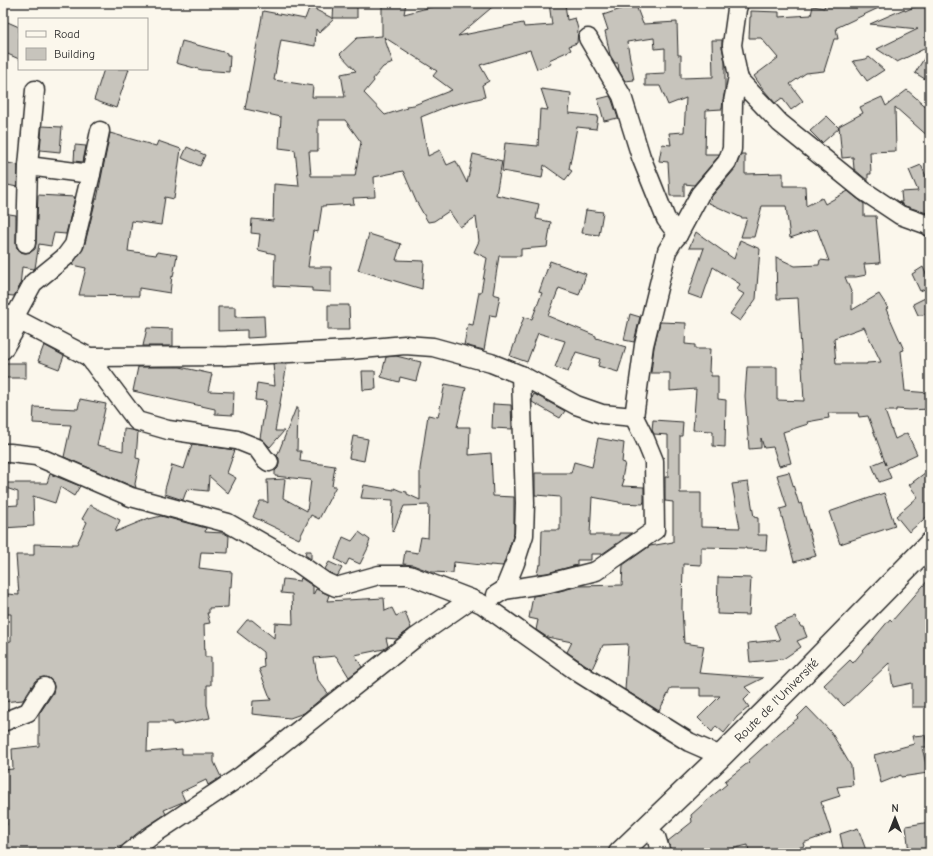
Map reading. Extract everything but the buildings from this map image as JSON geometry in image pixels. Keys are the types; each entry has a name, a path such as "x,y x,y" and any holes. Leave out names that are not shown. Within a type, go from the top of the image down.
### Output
{"main road":[{"name":"Route de l'Université","path":"620,853 721,756 930,544"},
{"name":"Route de l'Université","path":"639,853 658,845 804,690 930,562"}],"street":[{"path":"739,3 732,45 740,81 780,122 864,191 900,216 930,227"},
{"path":"588,38 622,96 641,157 666,219 678,235"},
{"path":"129,853 154,834 241,776 415,638 477,601 504,590 549,584 596,571 655,530 654,461 634,417 644,345 667,251 678,235 700,194 727,162 732,149 733,102 738,76"},
{"path":"26,243 28,166 35,90"},
{"path":"3,350 12,317 32,283 65,257 74,245 100,130"},
{"path":"28,166 91,174"},
{"path":"12,317 89,357 137,421 168,430 237,440 257,448 270,462"},
{"path":"89,357 228,356 351,350 405,345 433,347 491,363 521,375 576,405 602,414 634,417"},
{"path":"504,590 524,535 525,503 521,375"},
{"path":"3,453 10,452 36,456 131,498 228,523 298,563 325,582 336,587 378,575 409,575 477,601 579,673 689,742 721,756"},
{"path":"3,722 28,712 44,687"}]}
